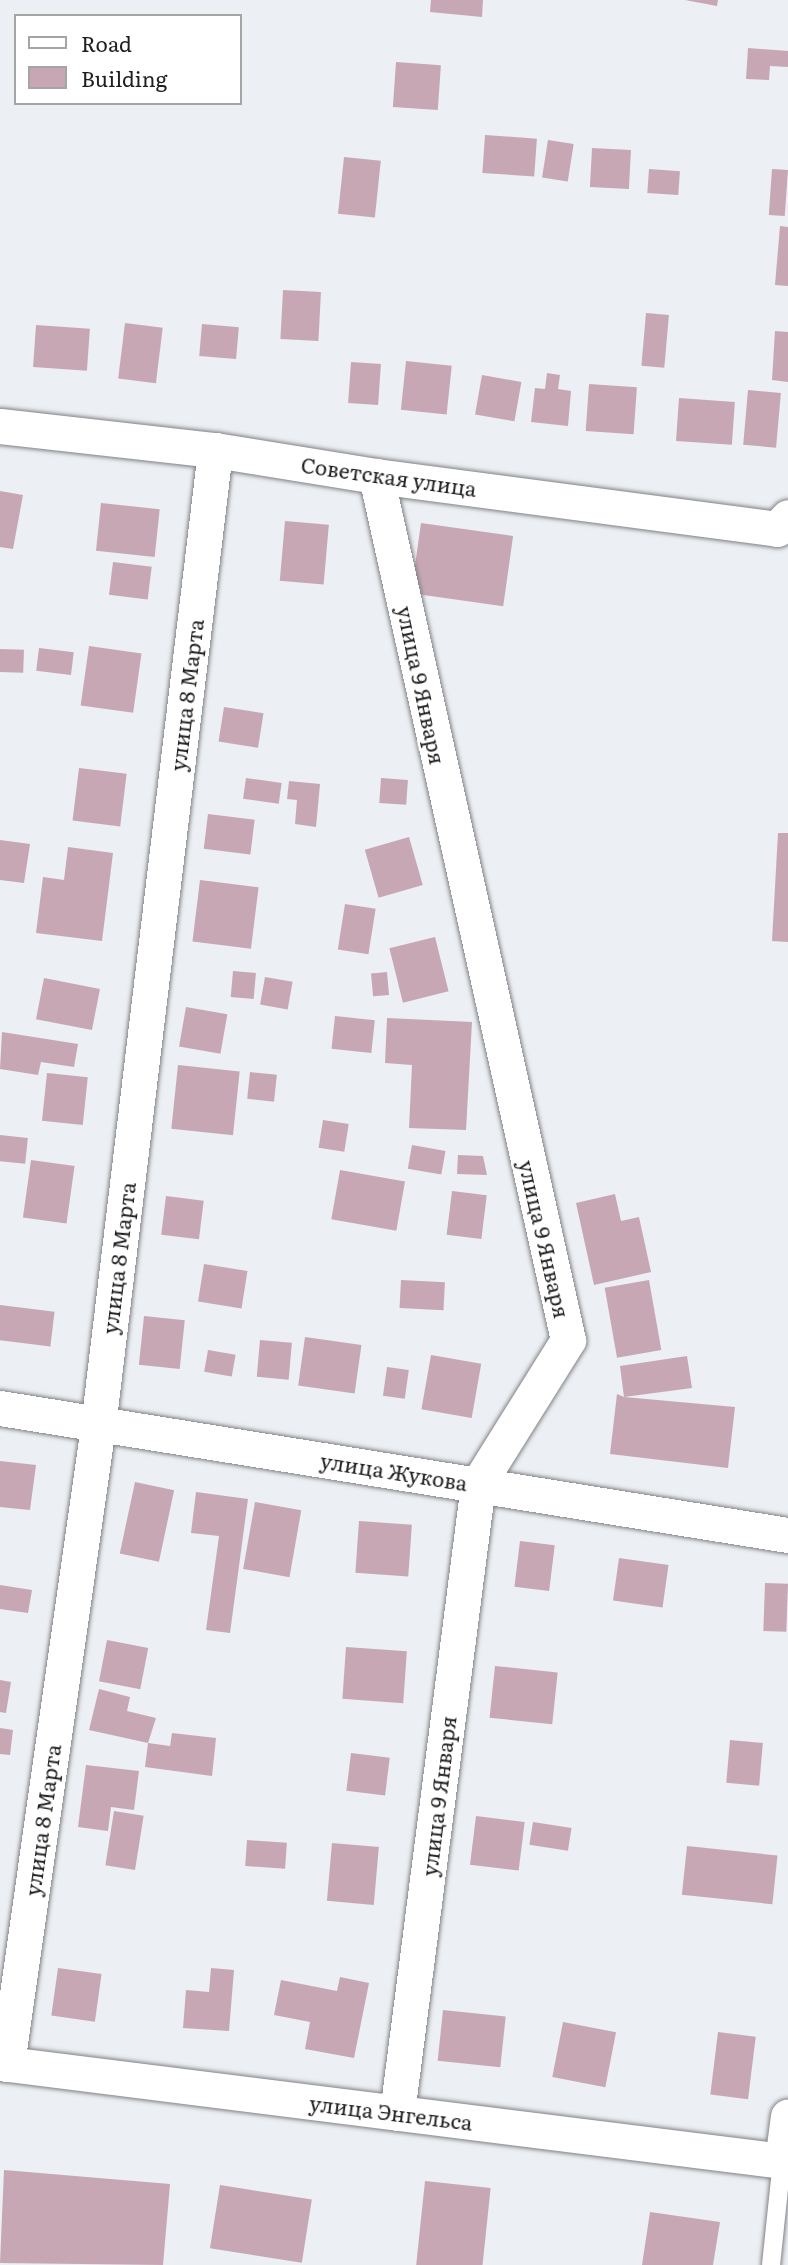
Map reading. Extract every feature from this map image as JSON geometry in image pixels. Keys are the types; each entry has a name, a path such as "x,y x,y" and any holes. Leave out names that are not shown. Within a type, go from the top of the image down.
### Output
{"street":[{"name":"Советская улица","path":"0,426 215,450 376,476 783,523"},
{"name":"улица 8 Марта","path":"4,2064 98,1426 215,450"},
{"name":"улица 9 Января","path":"376,476 568,1340 478,1483 397,2112"},
{"name":"улица Жукова","path":"0,1408 98,1426 478,1483 788,1535"},
{"name":"улица Энгельса","path":"4,2064 782,2161"},
{"path":"782,2161 788,2116"}],"lane":[{"path":"771,2265 782,2161"}],"building":[{"path":"431,0 483,0 482,17 430,12"},
{"path":"685,0 718,0 717,6"},
{"path":"748,48 788,51 788,67 770,66 769,80 746,79"},
{"path":"396,62 441,65 438,110 393,107"},
{"path":"485,135 537,139 534,177 482,173"},
{"path":"548,140 574,144 568,182 542,178"},
{"path":"592,148 631,150 629,189 590,187"},
{"path":"344,157 381,161 375,218 338,214"},
{"path":"649,169 680,171 678,195 647,193"},
{"path":"772,169 788,170 785,216 769,215"},
{"path":"780,226 788,227 788,286 775,285"},
{"path":"283,290 321,292 318,341 280,339"},
{"path":"646,313 669,315 664,368 641,366"},
{"path":"125,323 163,328 156,383 118,379"},
{"path":"202,324 239,327 236,359 199,356"},
{"path":"36,325 90,329 87,371 33,367"},
{"path":"775,331 788,332 788,382 772,380"},
{"path":"406,361 452,366 447,415 401,410"},
{"path":"351,362 381,364 378,405 348,403"},
{"path":"547,373 560,375 558,389 571,391 568,426 531,422 535,388 545,389"},
{"path":"482,375 521,382 514,421 475,414"},
{"path":"589,384 637,387 634,434 586,431"},
{"path":"748,390 781,393 776,448 743,445"},
{"path":"679,398 735,402 732,445 676,441"},
{"path":"0,491 23,495 13,549 0,547"},
{"path":"101,503 160,509 155,557 96,551"},
{"path":"285,521 329,525 324,585 280,581"},
{"path":"421,523 513,536 503,606 411,593"},
{"path":"113,562 152,567 148,600 109,595"},
{"path":"89,646 141,653 133,713 81,705"},
{"path":"39,648 74,652 71,675 36,671"},
{"path":"0,649 24,650 23,673 0,672"},
{"path":"224,707 264,713 258,748 219,742"},
{"path":"79,768 127,774 120,826 73,821"},
{"path":"246,778 282,783 279,804 243,799"},
{"path":"381,778 408,780 406,805 379,803"},
{"path":"289,781 320,784 316,827 295,824 297,800 287,799"},
{"path":"208,814 255,820 250,854 204,849"},
{"path":"778,833 788,833 788,942 772,941"},
{"path":"409,837 423,885 379,898 365,850"},
{"path":"0,840 30,844 24,883 0,880"},
{"path":"68,847 113,853 102,941 36,933 43,877 64,880"},
{"path":"200,880 259,887 251,949 192,942"},
{"path":"345,904 376,909 368,954 338,949"},
{"path":"435,937 449,991 403,1003 389,948"},
{"path":"233,971 256,973 254,999 231,997"},
{"path":"387,972 389,995 373,996 371,973"},
{"path":"265,977 293,982 288,1009 260,1005"},
{"path":"44,978 100,989 92,1030 36,1019"},
{"path":"186,1007 227,1014 220,1054 179,1046"},
{"path":"335,1016 375,1020 371,1053 332,1049"},
{"path":"387,1018 472,1022 466,1130 409,1128 412,1065 385,1063"},
{"path":"2,1032 78,1044 74,1067 41,1062 38,1075 0,1069"},
{"path":"178,1065 240,1071 233,1135 171,1129"},
{"path":"250,1072 277,1075 274,1102 247,1099"},
{"path":"47,1073 88,1077 83,1125 42,1121"},
{"path":"323,1120 349,1124 344,1152 319,1148"},
{"path":"0,1135 28,1138 25,1164 0,1161"},
{"path":"412,1145 445,1151 441,1175 408,1169"},
{"path":"458,1155 483,1156 487,1175 457,1174"},
{"path":"31,1160 75,1166 66,1224 23,1217"},
{"path":"340,1170 405,1181 396,1231 331,1219"},
{"path":"452,1191 487,1195 481,1239 447,1235"},
{"path":"615,1194 621,1221 639,1217 651,1272 594,1285 576,1203"},
{"path":"166,1196 204,1201 199,1239 161,1235"},
{"path":"204,1264 247,1271 242,1308 198,1302"},
{"path":"401,1280 445,1282 443,1310 400,1308"},
{"path":"649,1280 661,1350 617,1358 605,1288"},
{"path":"0,1305 55,1312 50,1346 0,1340"},
{"path":"144,1316 185,1320 180,1369 139,1365"},
{"path":"305,1337 361,1345 355,1393 298,1386"},
{"path":"260,1340 292,1343 289,1380 257,1377"},
{"path":"208,1350 236,1355 232,1377 204,1372"},
{"path":"431,1355 481,1364 472,1418 421,1409"},
{"path":"687,1356 692,1388 624,1397 620,1366"},
{"path":"387,1367 409,1370 405,1399 383,1396"},
{"path":"617,1394 624,1397 735,1407 728,1468 610,1454"},
{"path":"0,1461 36,1465 30,1510 0,1507"},
{"path":"135,1482 174,1490 159,1562 120,1553"},
{"path":"196,1492 248,1499 230,1633 206,1630 219,1536 191,1533"},
{"path":"255,1502 301,1510 289,1577 243,1569"},
{"path":"359,1521 412,1525 408,1577 355,1573"},
{"path":"520,1541 555,1545 549,1591 514,1587"},
{"path":"619,1558 669,1565 663,1608 613,1601"},
{"path":"765,1583 788,1584 786,1632 763,1631"},
{"path":"0,1585 32,1590 28,1613 0,1609"},
{"path":"107,1640 148,1648 140,1689 99,1681"},
{"path":"346,1647 407,1651 403,1703 342,1699"},
{"path":"495,1666 558,1673 552,1724 490,1718"},
{"path":"0,1680 11,1682 6,1713 0,1712"},
{"path":"99,1689 130,1697 127,1711 156,1718 148,1743 89,1730"},
{"path":"0,1728 13,1730 10,1755 0,1754"},
{"path":"172,1733 216,1738 212,1776 145,1767 148,1743 170,1746"},
{"path":"730,1740 763,1743 759,1786 726,1783"},
{"path":"351,1753 390,1758 385,1795 346,1791"},
{"path":"86,1765 139,1771 134,1810 111,1807 108,1831 78,1827"},
{"path":"114,1811 144,1816 135,1870 105,1865"},
{"path":"476,1816 525,1822 519,1871 470,1865"},
{"path":"533,1822 572,1828 568,1851 529,1845"},
{"path":"247,1840 287,1843 285,1869 245,1866"},
{"path":"332,1843 379,1847 374,1905 327,1901"},
{"path":"687,1846 778,1856 772,1904 682,1895"},
{"path":"58,1968 102,1974 95,2022 51,2016"},
{"path":"211,1968 234,1970 229,2031 183,2028 186,1990 209,1992"},
{"path":"340,1977 369,1983 354,2058 305,2049 310,2022 274,2015 281,1980 337,1991"},
{"path":"443,2010 506,2017 500,2067 438,2061"},
{"path":"563,2022 616,2032 605,2087 552,2077"},
{"path":"718,2032 756,2037 748,2099 710,2095"},
{"path":"4,2170 170,2184 163,2265 0,2263"},
{"path":"425,2181 491,2188 483,2265 416,2265"},
{"path":"220,2185 312,2200 302,2263 210,2248"},
{"path":"650,2212 720,2222 713,2265 642,2265"}]}
